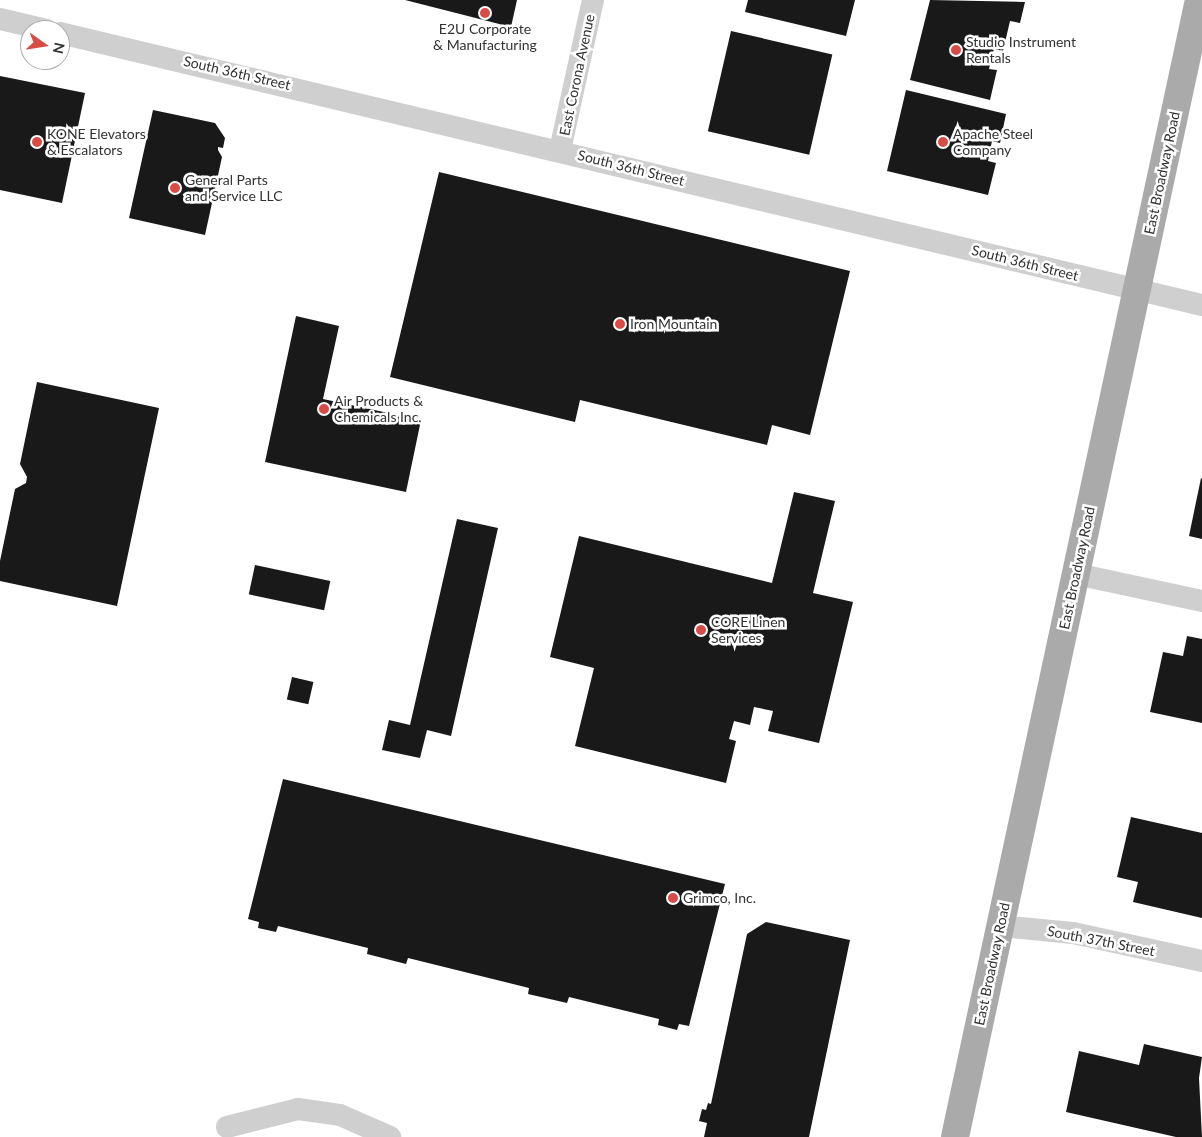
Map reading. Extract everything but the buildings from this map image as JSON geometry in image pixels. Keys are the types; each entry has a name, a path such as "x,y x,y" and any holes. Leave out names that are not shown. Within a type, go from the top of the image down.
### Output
{"main road":[{"name":"East Broadway Road","path":"955,1137 1199,0"}],"street":[{"name":"East Corona Avenue","path":"560,150 593,0"},
{"path":"0,19 20,24"},
{"name":"South 36th Street","path":"70,35 560,150 1202,305"},
{"path":"1076,574 1202,601"},
{"name":"South 37th Street","path":"1000,926 1073,933 1202,961"},
{"path":"227,1127 298,1109 340,1115 390,1137"}],"place":[{"name":"E2U Corporate & Manufacturing","path":"485,13"},
{"name":"Studio Instrument Rentals","path":"956,50"},
{"name":"KONE Elevators & Escalators","path":"37,142"},
{"name":"Apache Steel Company","path":"943,142"},
{"name":"General Parts and Service LLC","path":"175,188"},
{"name":"Iron Mountain","path":"620,324"},
{"name":"Air Products & Chemicals Inc.","path":"324,409"},
{"name":"CORE Linen Services","path":"701,630"},
{"name":"Grimco, Inc.","path":"673,898"}]}
